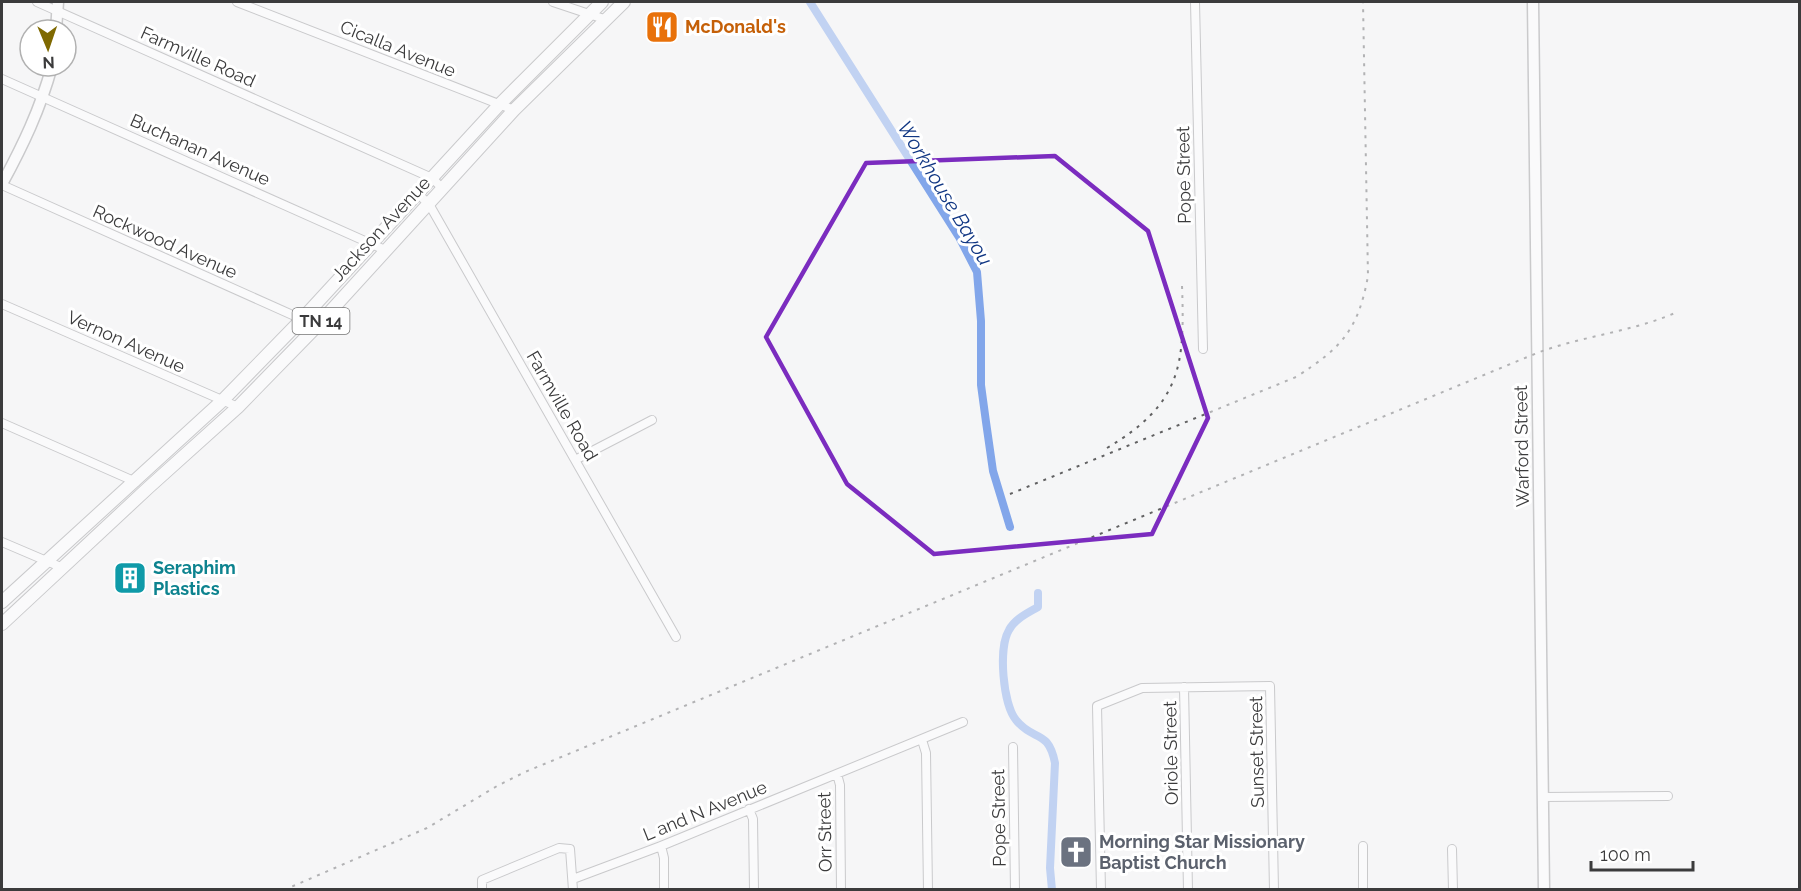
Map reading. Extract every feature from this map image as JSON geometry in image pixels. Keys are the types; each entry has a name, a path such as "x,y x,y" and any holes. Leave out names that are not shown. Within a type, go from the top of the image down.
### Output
{"main road":[{"name":"Jackson Avenue","path":"2,602 222,401 302,319 499,105 588,13 602,2"},
{"name":"Jackson Avenue","path":"2,624 238,407 317,326 514,110 604,19 624,2"},
{"name":"Warford Street","path":"1533,2 1544,890"},
{"path":"2,185 30,130 44,97 49,78"}],"street":[{"name":"Farmville Road","path":"37,2 58,6 432,178 443,189"},
{"name":"Cicalla Avenue","path":"237,2 514,110"},
{"path":"553,2 604,19"},
{"name":"Pope Street","path":"1195,2 1203,349"},
{"name":"Buchanan Avenue","path":"2,79 385,250"},
{"name":"Rockwood Avenue","path":"2,185 317,326"},
{"name":"Farmville Road","path":"418,194 429,204 675,637"},
{"name":"Vernon Avenue","path":"2,304 238,407"},
{"path":"575,460 652,420"},
{"path":"2,423 148,488"},
{"path":"2,542 63,568"},
{"name":"Sunset Street","path":"1184,687 1270,686 1274,890"},
{"path":"1101,890 1097,706 1142,688 1184,687"},
{"name":"Oriole Street","path":"1184,687 1188,890"},
{"name":"L and N Avenue","path":"573,879 661,846 963,722"},
{"path":"922,740 926,753 928,890"},
{"name":"Pope Street","path":"1013,747 1015,890"},
{"name":"Orr Street","path":"837,774 840,785 841,890"},
{"path":"1543,796 1668,796"},
{"path":"749,809 753,819 754,890"},
{"path":"661,846 664,890"},
{"path":"1363,846 1363,890"},
{"path":"482,890 482,880 559,848 570,849 573,890"},
{"path":"1452,849 1453,890"}],"highlighted area":[{"path":"1055,156 1148,231 1208,418 1152,534 934,554 847,484 766,337 866,163"}],"waterway":[{"name":"Workhouse Bayou","path":"810,2 959,237 977,272 981,321 981,385 993,471 1010,527"},
{"name":"Workhouse Bayou","path":"1038,593 1038,607 1025,614 1009,630 1004,649 1003,676 1008,702 1016,720 1022,727 1044,740 1052,752 1055,763 1050,868 1052,890"}],"railway":[{"path":"1010,494 1296,377 1325,357 1345,336 1359,311 1368,276 1363,2"},
{"path":"1107,448 1132,432 1150,415 1164,398 1173,380 1182,339 1182,286"},
{"path":"284,890 427,828 525,772 1537,353 1641,325 1675,313"}],"place":[{"name":"McDonald's","path":"662,27"},
{"name":"Seraphim Plastics","path":"130,578"},
{"name":"Morning Star Missionary Baptist Church","path":"1076,852"}]}
